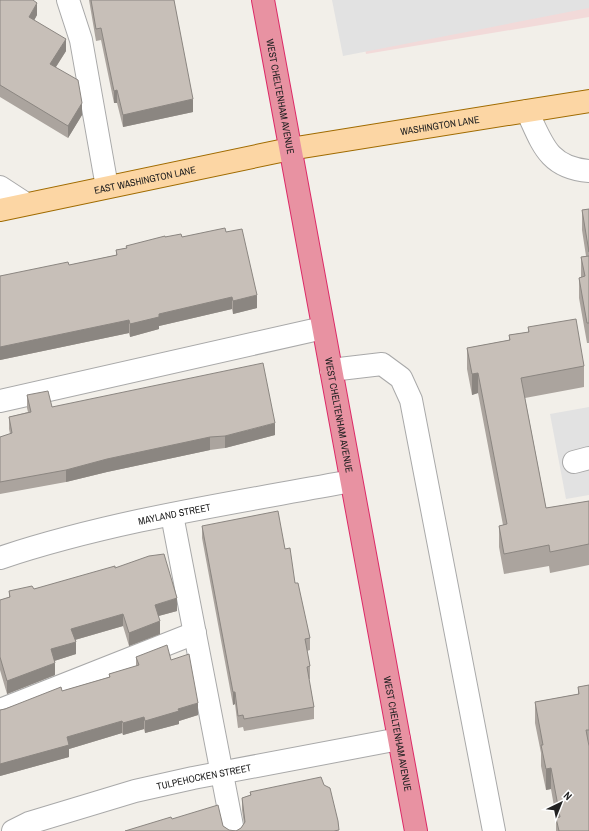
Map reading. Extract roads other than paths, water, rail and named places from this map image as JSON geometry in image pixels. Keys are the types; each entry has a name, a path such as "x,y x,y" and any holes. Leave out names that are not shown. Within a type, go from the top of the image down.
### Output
{"highway":[{"name":"WEST CHELTENHAM AVENUE","path":"263,0 416,831"}],"main road":[{"name":"WASHINGTON LANE","path":"290,149 589,101"},
{"name":"EAST WASHINGTON LANE","path":"0,210 106,186 237,162 290,149"}],"street":[{"path":"68,0 81,40 106,186"},
{"path":"527,111 548,153 568,167 589,171"},
{"path":"0,187 26,204"},
{"path":"0,401 323,328"},
{"path":"331,370 382,364 401,378 411,400 494,831"},
{"name":"MAYLAND STREET","path":"0,558 103,529 352,481"},
{"path":"172,515 233,831"},
{"path":"0,710 195,633"},
{"name":"TULPEHOCKEN STREET","path":"12,831 29,824 135,792 222,772 399,739"}]}
